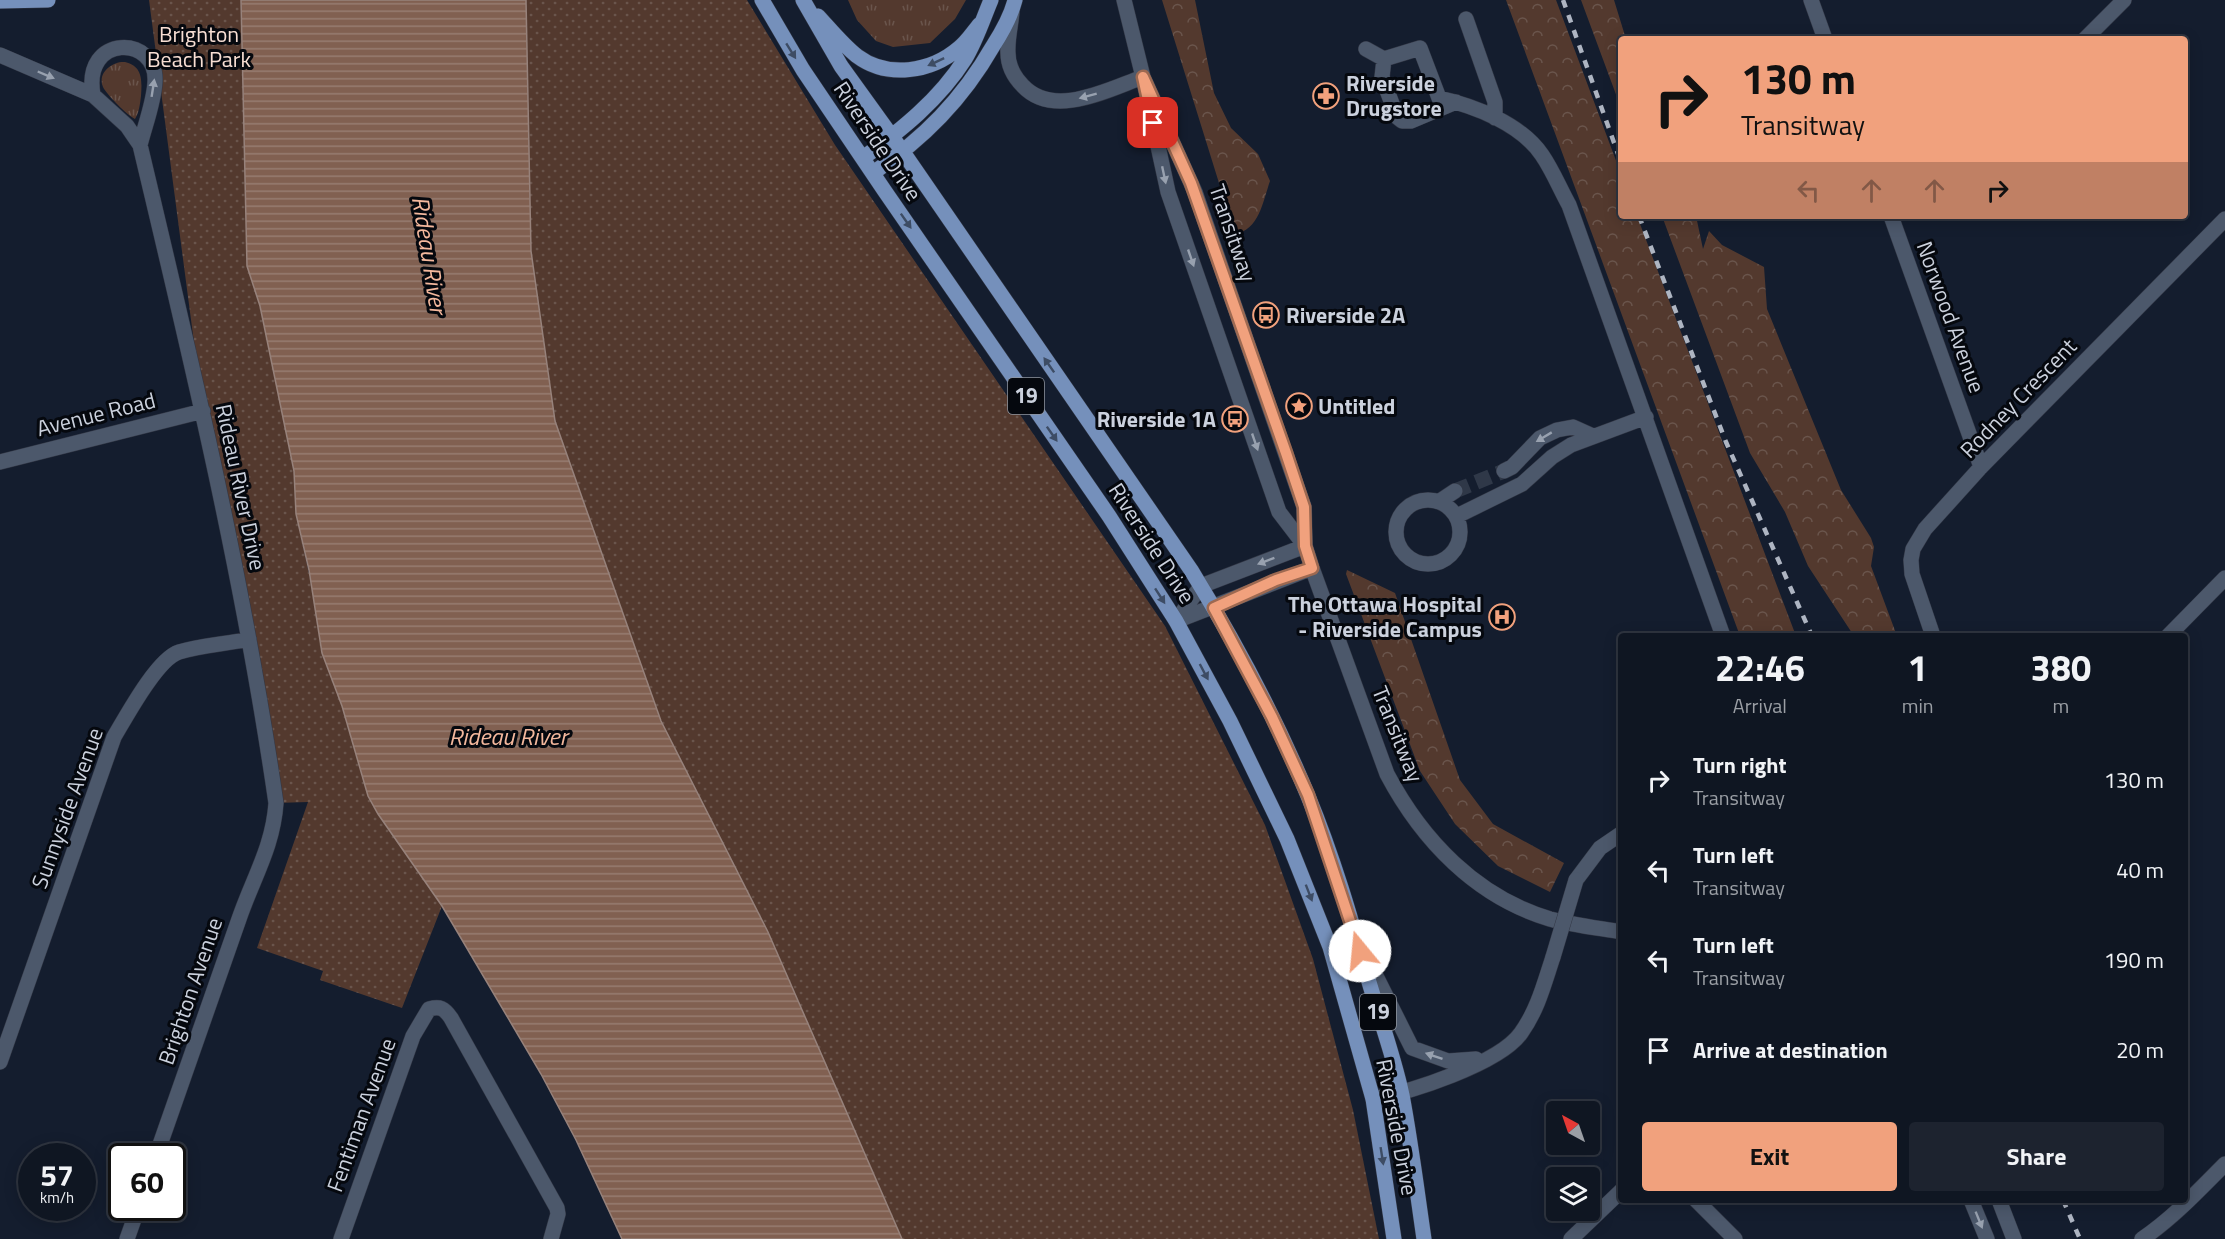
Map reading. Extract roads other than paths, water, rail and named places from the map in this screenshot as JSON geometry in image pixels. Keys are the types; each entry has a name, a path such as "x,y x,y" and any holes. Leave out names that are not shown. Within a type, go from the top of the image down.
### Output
{"main road":[{"path":"0,1 48,0"},
{"name":"Riverside Drive","path":"762,0 803,70 1102,506 1176,621 1230,721 1287,839 1330,947 1373,1099 1394,1239"},
{"path":"803,0 856,55 869,63 899,70 915,70 947,57 960,47 980,24"},
{"name":"Riverside Drive","path":"803,0 841,66 903,152 1201,586 1272,717 1308,795 1354,931 1401,1093 1424,1239"},
{"path":"863,158 892,137 931,101 955,74 966,57 991,0"},
{"path":"873,173 903,152 942,117 966,88 986,58 1014,4"}],"street":[{"name":"Transitway","path":"1124,0 1171,202 1279,512 1305,546"},
{"path":"1811,0 1824,36"},
{"path":"2088,36 2124,0"},
{"path":"1014,4 1008,52 1010,66 1016,78 1037,97 1051,100 1079,99 1143,77"},
{"path":"1466,18 1495,102 1495,118"},
{"name":"Rideau River Drive","path":"93,95 91,73 102,54 123,47 133,48 143,53 154,68 156,82 140,145"},
{"path":"1366,49 1384,59 1420,48 1439,98 1456,102 1495,118 1526,136 1537,149 1569,205 1722,633"},
{"name":"Rideau River Drive","path":"0,55 93,95 128,126 140,145 203,411 256,669 276,803 275,825 271,841"},
{"path":"1384,59 1382,77 1397,117 1402,121 1411,122 1456,102"},
{"name":"Transitway","path":"1143,77 1191,183 1304,507 1305,546 1312,568 1387,774 1400,800 1437,848 1478,884 1528,911 1550,919 1618,931"},
{"name":"Rodney Crescent","path":"1932,633 1912,574 1911,560 1913,549 1925,529 1981,467 2225,219"},
{"name":"Norwood Avenue","path":"1893,222 1981,467"},
{"name":"Avenue Road","path":"0,462 203,411"},
{"path":"1457,516 1522,484 1552,457 1571,445 1646,417"},
{"path":"1504,471 1512,467 1540,438 1557,430 1573,427 1593,436"},
{"path":"1440,501 1455,491"},
{"path":"1429,499 1440,501 1450,507 1457,516 1461,536 1458,546 1444,561 1423,564 1413,561 1399,546 1396,524 1408,506 1429,499"},
{"path":"1176,621 1201,586 1305,546"},
{"path":"1176,621 1312,568"},
{"path":"2171,633 2225,578"},
{"name":"Sunnyside Avenue","path":"0,1062 114,737 134,703 159,669 177,653 249,639"},
{"path":"1373,1099 1401,1093 1491,1058 1513,1041 1539,1004 1576,880 1600,848 1618,836"},
{"name":"Brighton Avenue","path":"161,1143 240,916 271,841"},
{"path":"1354,931 1412,1048 1448,1061 1491,1058"},
{"name":"Fentiman Avenue","path":"341,1239 413,1036 429,1009 441,1008 446,1010 550,1195 558,1214 551,1239"},
{"path":"2188,1197 2225,1164"},
{"path":"1571,1239 1618,1194"},
{"path":"1699,1203 1735,1239"},
{"path":"1972,1203 1986,1239"},
{"path":"2000,1203 2014,1239"},
{"path":"2142,1239 2159,1227 2182,1203"},
{"path":"128,1239 134,1221"}],"water":[{"name":"Rideau River","path":"241,0 526,0 531,251 555,421 661,721 768,932 902,1239 622,1239 576,1140 541,1074 442,906 368,796 342,706 322,653 309,570 296,514 294,471 260,306 247,266"}],"tunnel":[{"path":"1455,491 1504,471"}],"railway":[{"path":"1563,0 1618,154"},
{"path":"1640,219 1726,442 1811,633"},
{"path":"2064,1203 2080,1239"}],"place":[{"name":"Riverside Drugstore","path":"1326,96"},
{"name":"Riverside 2A","path":"1266,315"},
{"name":"Untitled","path":"1299,406"},
{"name":"Riverside 1A","path":"1235,419"},
{"name":"The Ottawa Hospital - Riverside Campus","path":"1502,617"}],"park label":[{"name":"Brighton Beach Park","path":"199,46"}]}
